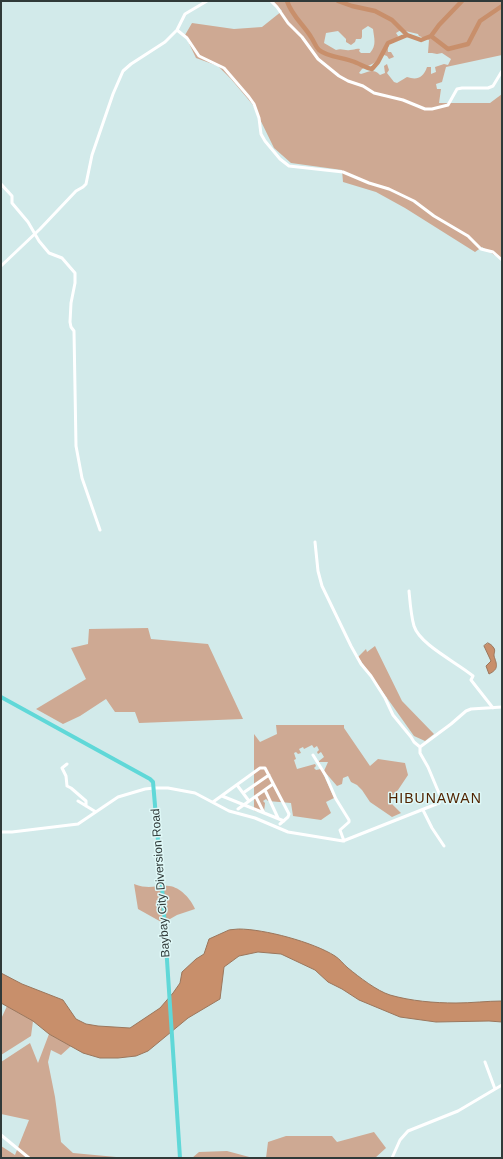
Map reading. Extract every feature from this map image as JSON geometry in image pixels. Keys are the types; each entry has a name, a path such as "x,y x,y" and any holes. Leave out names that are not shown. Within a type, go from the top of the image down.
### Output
{"highway":[{"path":"1,697 150,779 153,782 154,788"},
{"name":"Baybay City Diversion Road","path":"154,788 169,983 180,1158"}],"street":[{"path":"1,266 76,191 86,184 92,155 113,94 123,71 131,64 165,42 177,30 185,14 207,1"},
{"path":"271,1 288,23 302,37 318,59 338,76 374,92 403,100 425,109 448,105 457,89 488,88 493,86 502,71"},
{"path":"177,30 187,38 199,56 224,68 249,97 254,104 261,134 265,141 280,159 289,166 343,172 369,183 389,189 414,201 434,216 468,236 481,249 493,252 502,260"},
{"path":"1,184 12,196 12,203 28,222 34,234 49,253 62,258 74,270 76,276 76,283 70,303 70,322 74,331 76,446 82,478 100,530"},
{"path":"315,542 318,571 322,586 350,646 385,698 393,715 414,742 420,747"},
{"path":"409,591 414,626 417,633 425,641 473,676 471,680 492,708"},
{"path":"420,747 466,711 471,709 502,706"},
{"path":"1,832 77,825 118,797 146,789 168,788 195,793 229,811 254,817 288,832 344,841 438,804 441,799 428,767 420,753 420,747"},
{"path":"313,755 349,820 349,822 340,830 344,841"},
{"path":"67,764 62,768 66,776 67,786 86,801 86,806"},
{"path":"213,802 260,768 265,768 289,814 288,817 280,824"},
{"path":"243,793 269,776"},
{"path":"238,809 273,784"},
{"path":"237,785 249,801"},
{"path":"265,790 278,818"},
{"path":"222,796 284,821"},
{"path":"256,797 264,812"},
{"path":"78,801 96,812"},
{"path":"423,810 432,828 444,846"},
{"path":"485,1062 495,1089"},
{"path":"392,1158 399,1140 407,1132 459,1110 502,1085"},
{"path":"1,1135 30,1158"}],"shaded area":[{"path":"273,1 502,1 502,55 446,67 442,82 436,84 437,89 441,89 439,103 490,103 502,94 502,260 482,247 475,252 405,208 376,192 343,182 342,170 291,163 274,148 253,105 218,66 196,58 185,35 192,23 234,29 262,27 282,11","holes":["368,26 373,29 374,38 374,47 370,53 361,53 359,51 360,49 336,50 324,43 326,33 338,31 346,39 346,42 351,45 356,39 361,39 362,30","401,30 418,34 419,36 429,40 428,53 442,53 451,59 448,65 444,64 435,67 436,72 431,74 431,67 427,67 419,78 407,77 397,83 394,82 387,73 389,70 387,64 384,66 385,73 380,75 373,71 361,74 359,73 362,69 374,63 384,55 389,59 394,57 391,52 388,52 388,47 391,41 397,38 398,36 396,33"]},
{"path":"148,628 151,639 208,644 243,719 139,723 135,712 115,712 106,699 80,716 63,724 36,709 86,679 71,648 88,644 89,629"},
{"path":"488,643 492,645 495,651 494,656 496,664 496,668 489,674 486,666 491,661 484,646"},
{"path":"375,646 402,701 434,734 425,741 414,736 358,657 366,649 367,652"},
{"path":"276,725 344,725 344,728 370,766 378,759 405,763 408,775 398,790 388,800 401,813 392,817 370,802 362,790 351,782 348,776 343,778 342,784 337,786 324,771 328,762 319,762 324,757 321,752 318,754 317,752 319,750 317,746 314,748 312,745 304,749 303,747 299,749 301,753 294,753 296,759 294,760 297,769 315,764 316,766 314,768 316,770 321,769 334,798 326,802 331,813 321,820 293,816 291,803 268,801 266,799 263,801 265,803 264,812 254,811 254,734 260,742 277,734"},
{"path":"134,884 144,887 173,887 185,894 195,909 177,915 163,923 138,909"},
{"path":"239,929 261,931 288,937 326,951 337,957 348,968 368,983 390,995 439,1003 502,1001 502,1022 436,1022 400,1017 359,1000 328,982 315,970 281,954 258,952 239,956 224,967 220,999 188,1018 148,1051 136,1056 100,1058 83,1053 49,1034 33,1021 1,1003 1,973 22,984 63,1000 76,1019 86,1024 130,1028 160,1008 180,983 182,972 204,954 209,939 229,930"},
{"path":"7,1006 33,1021 31,1036 1,1055 1,1019"},
{"path":"49,1034 71,1046 61,1055 51,1050 48,1062 55,1097 61,1142 73,1153 127,1158 1,1158 1,1146 15,1155 29,1120 1,1114 1,1062 30,1043 38,1063"},
{"path":"374,1132 386,1148 375,1158 266,1158 268,1142 286,1136 332,1136 337,1142"},
{"path":"227,1151 253,1158 192,1158 199,1152"}],"waterway":[{"path":"287,1 295,16 308,32 319,50 327,55 352,61 370,69 372,69 378,62 388,43 407,35"},
{"path":"338,1 375,11 392,20 407,35 421,40 431,36 448,49 468,44 480,21 502,6"},
{"path":"431,36 439,25 462,1"}],"district":[{"name":"HIBUNAWAN","path":"435,799"}]}
